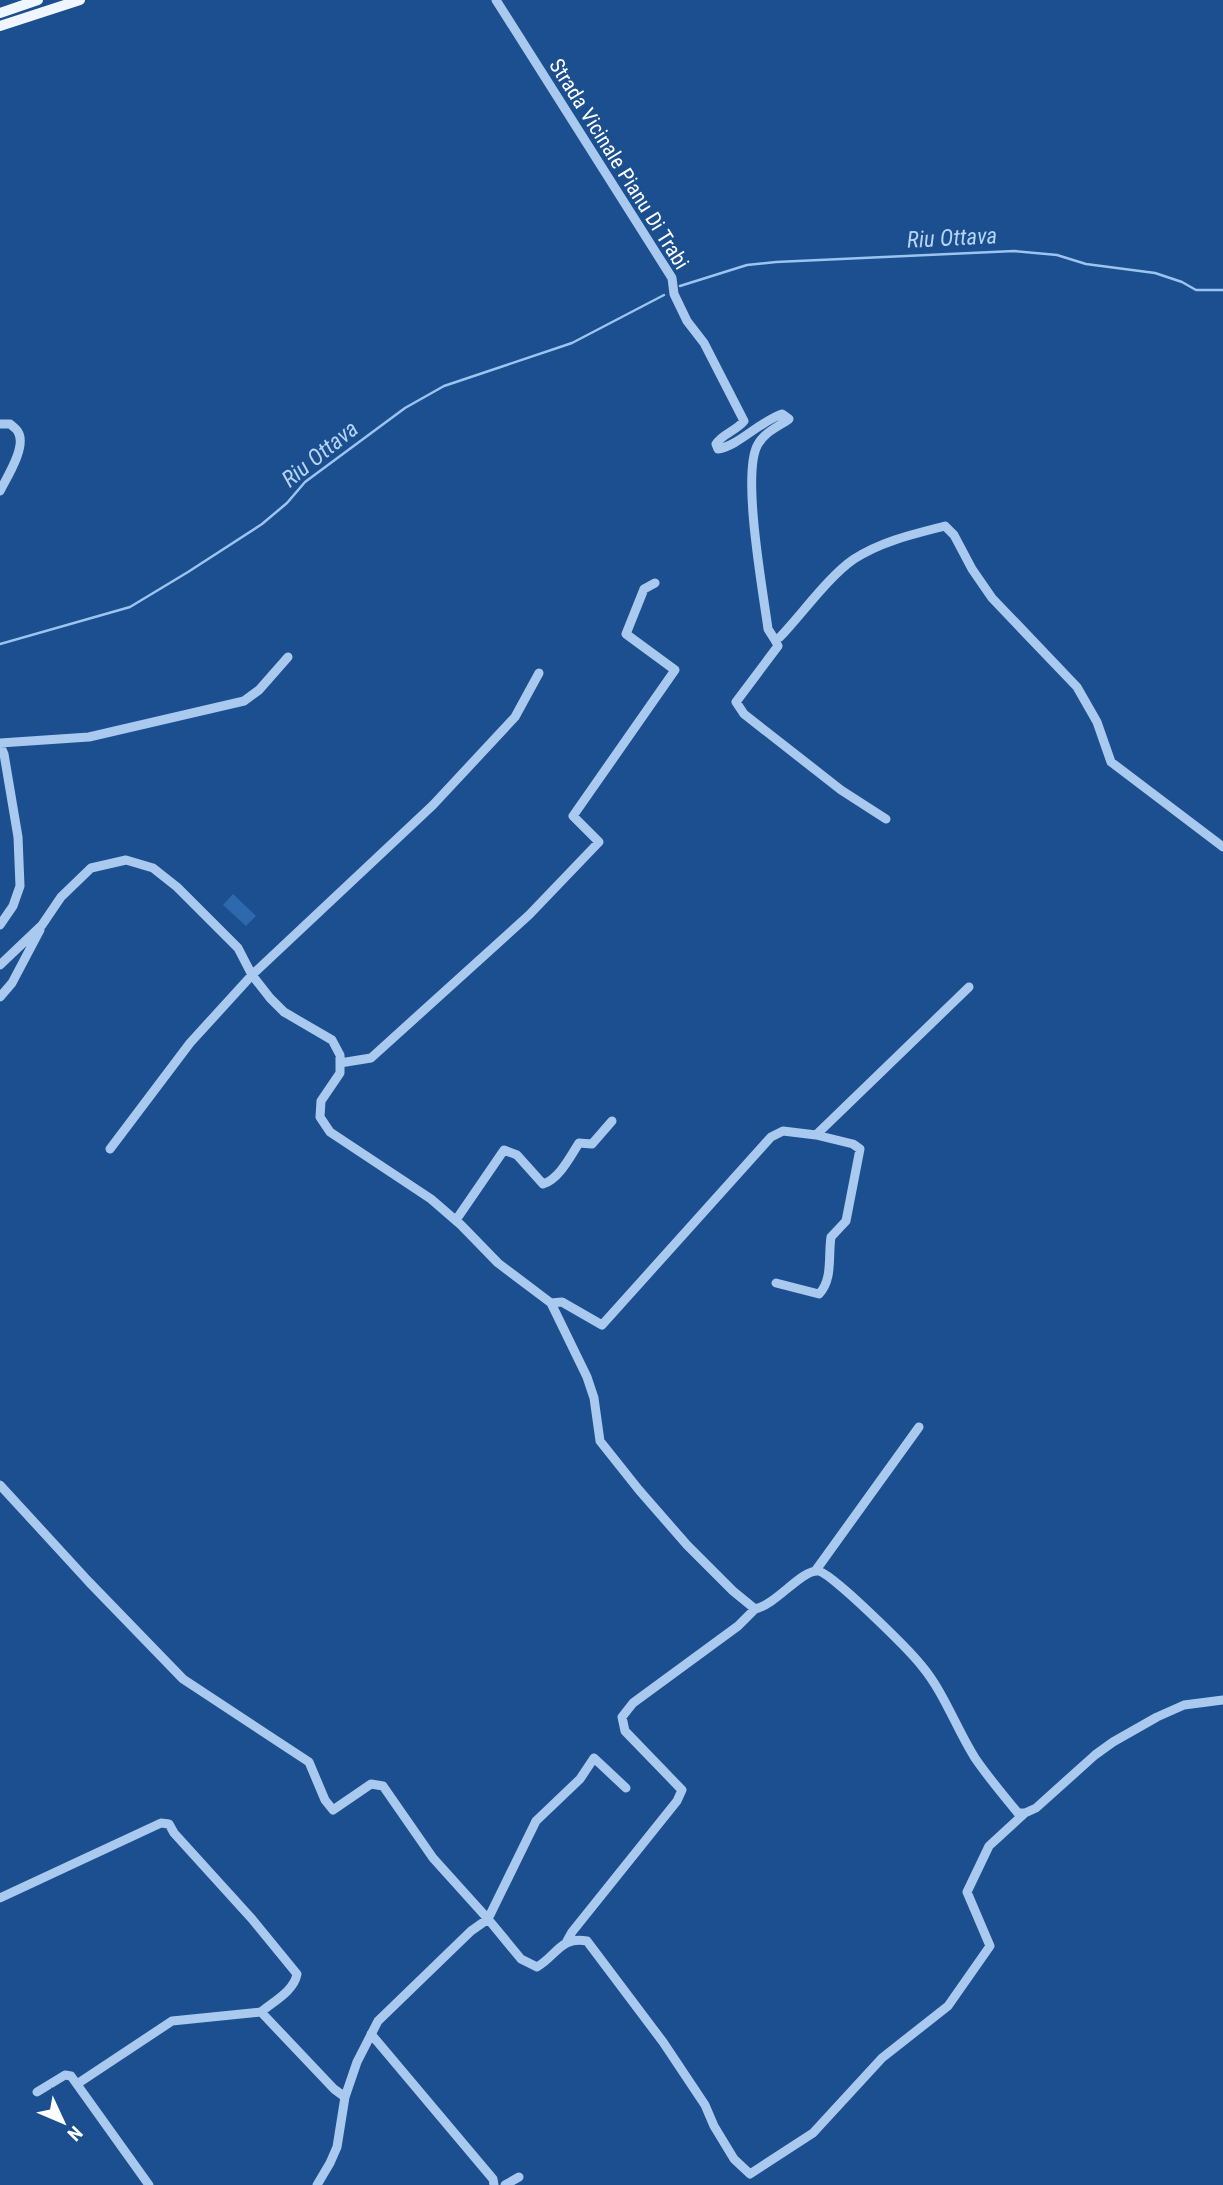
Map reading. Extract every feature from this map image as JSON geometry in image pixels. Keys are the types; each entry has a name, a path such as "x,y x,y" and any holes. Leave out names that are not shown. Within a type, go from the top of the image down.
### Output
{"main road":[{"path":"0,13 38,0"},
{"path":"0,26 80,0"}],"street":[{"name":"Strada Vicinale Pianu Di Trabi","path":"496,0 672,278 674,294 687,321 704,343 744,421 738,428 720,437 716,444 718,449 728,447 771,417 782,414 789,419 766,433 752,457 751,480 756,540 768,629 775,639"},
{"path":"0,424 10,424 18,431 21,442 0,491"},
{"path":"886,818 841,790 744,714 736,702 778,646 775,639 780,637 828,583 854,559 898,537 945,526 954,534 972,569 992,598 1077,687 1097,722 1111,762 1223,847"},
{"path":"340,1063 371,1058 531,913 599,842 573,816 675,670 626,634 644,589 655,583"},
{"path":"0,925 13,906 20,886 18,837 0,744 89,737 244,701 259,690 288,657"},
{"path":"110,1149 187,1046 252,975 433,805 514,717 539,673"},
{"path":"0,997 12,983 42,925 61,897 91,868 126,860 153,868 177,887 237,948 252,975 284,1012 331,1040 340,1055 340,1073 321,1101 320,1117 330,1132 431,1199 498,1263 551,1303 587,1377 594,1398 600,1441 687,1545 755,1609"},
{"path":"0,965 42,925"},
{"path":"816,1135 969,987"},
{"path":"456,1220 505,1150 517,1155 543,1184 550,1182 579,1143 592,1144 612,1121"},
{"path":"551,1303 562,1302 602,1325 771,1137 783,1131 853,1144 860,1149 846,1221 831,1237 829,1272 825,1288 818,1294 776,1283"},
{"path":"816,1570 919,1427"},
{"path":"0,1485 183,1679 309,1762 325,1800 333,1810 371,1784 383,1786 433,1858 521,1959 537,1966 568,1941 572,1931 677,1801 682,1790 625,1731 622,1717 633,1703 738,1626 755,1609 765,1606 807,1573 816,1570 824,1571 842,1586 922,1665 975,1758 1018,1813 1025,1813"},
{"path":"568,1941 587,1941 657,2034 705,2105 734,2159 750,2174 813,2133 882,2058 948,2006 990,1946 967,1892 989,1846 1025,1813 1036,1808 1113,1742 1184,1705 1223,1700"},
{"path":"317,2185 337,2147 345,2097 357,2062 378,2021 471,1931 488,1919 536,1821 580,1779 594,1758 626,1788"},
{"path":"0,1898 161,1823 169,1824 297,1974 296,1981 289,1989 261,2011 172,2021 77,2084"},
{"path":"261,2011 334,2089 345,2097"},
{"path":"371,2034 493,2179 494,2185"},
{"path":"37,2092 65,2075 71,2076 149,2185"},
{"path":"505,2185 519,2177"}],"shaded area":[{"path":"233,894 256,916 246,926 223,905"}],"waterway":[{"name":"Riu Ottava","path":"680,286 747,265 1014,251 1057,255 1086,264 1155,273 1196,290 1223,290"},
{"name":"Riu Ottava","path":"0,644 130,607 262,524 287,503 305,482 405,408 444,386 572,343 664,295"}]}
